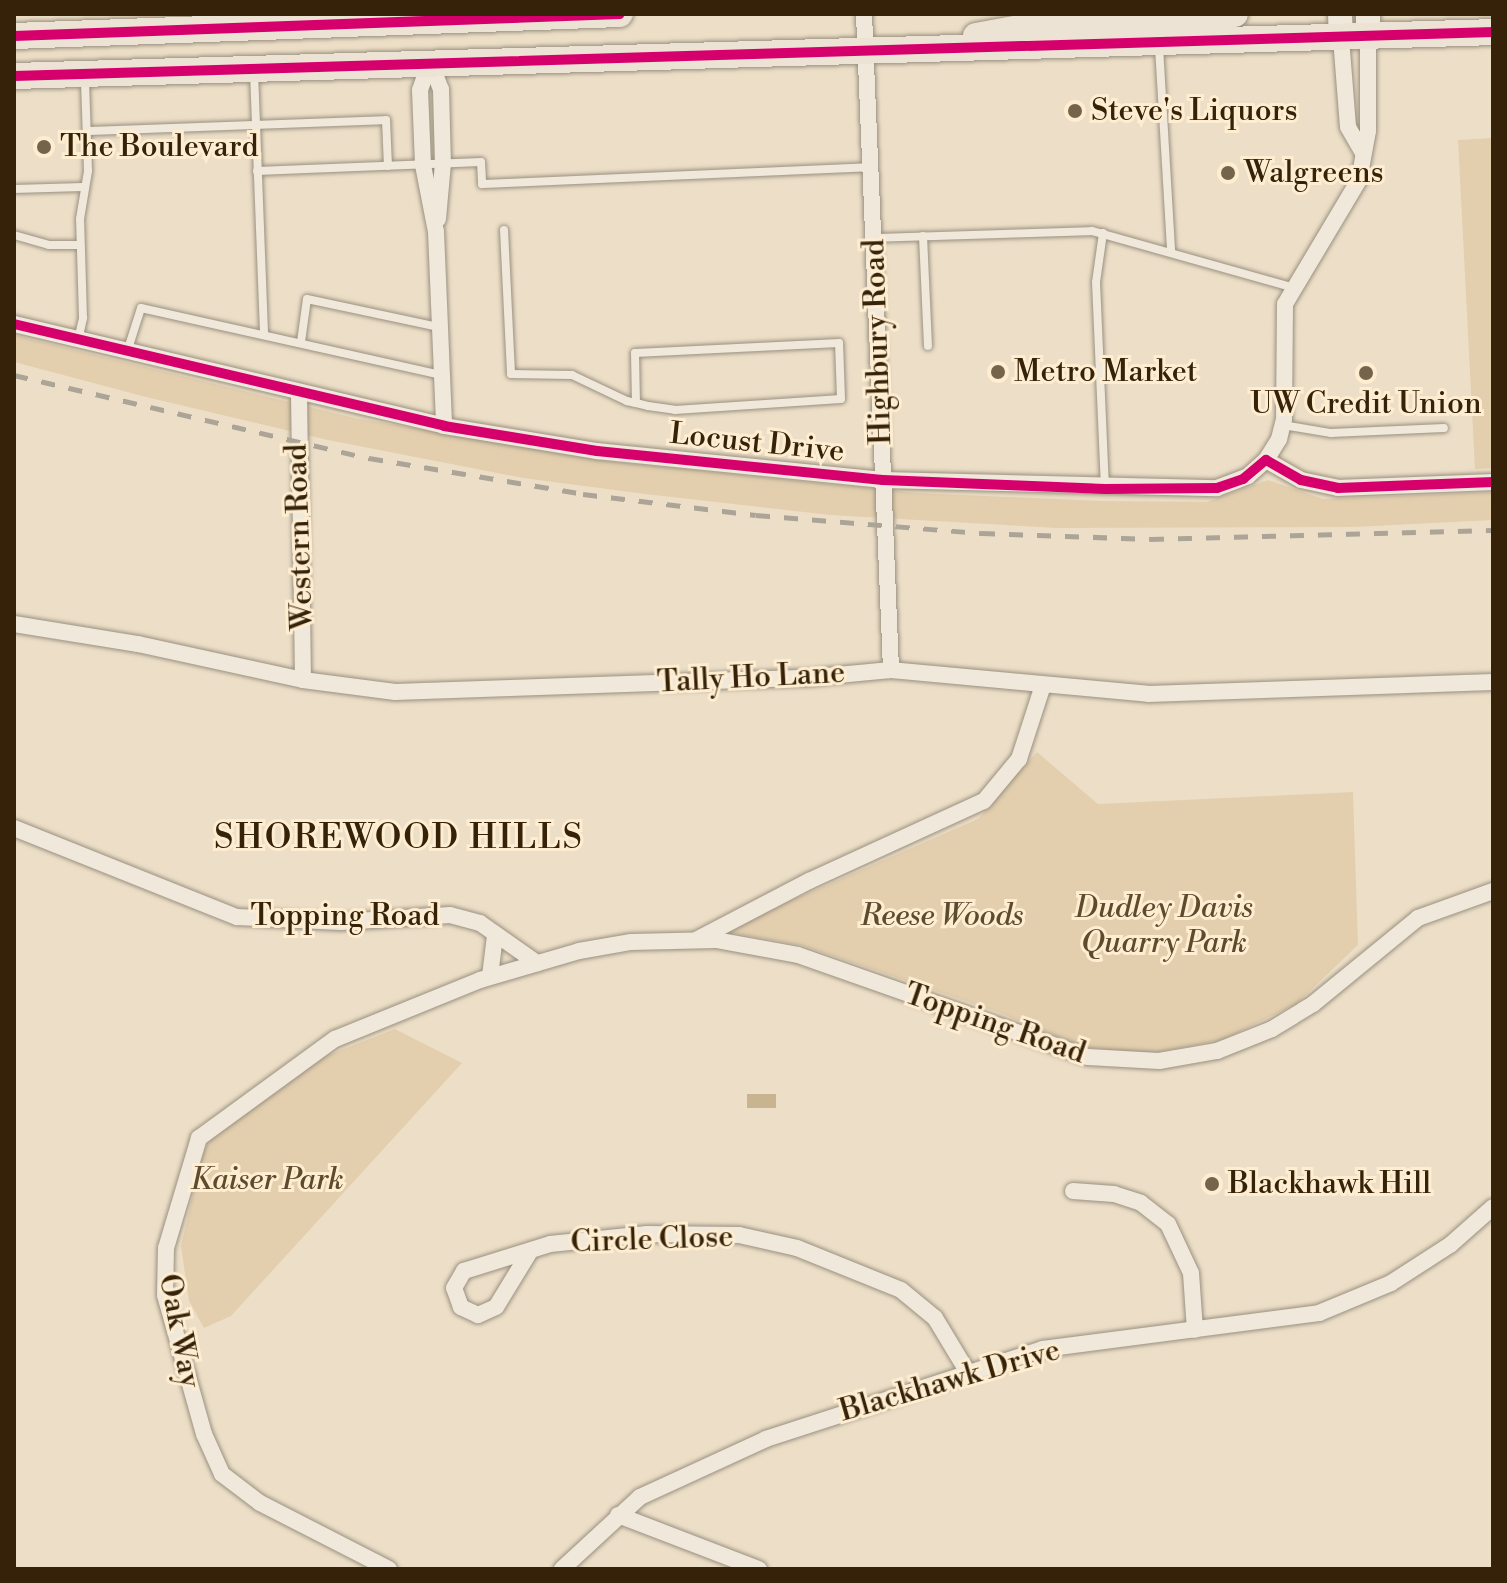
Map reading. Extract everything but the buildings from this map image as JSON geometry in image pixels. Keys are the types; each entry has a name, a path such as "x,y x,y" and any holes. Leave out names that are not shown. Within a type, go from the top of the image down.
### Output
{"main road":[{"path":"14,36 427,18 508,19 620,14"},
{"path":"950,45 1021,25 1235,14"},
{"path":"335,64 416,42 425,35 427,18"},
{"path":"430,61 437,40 508,19"},
{"path":"14,76 950,45 1159,42 1340,26 1493,32"}],"street":[{"name":"Highbury Road","path":"864,14 891,670"},
{"path":"1340,26 1348,127 1363,153"},
{"path":"1368,26 1369,115 1355,192 1291,287 1282,324 1283,424 1266,460 1301,480 1338,488 1493,482"},
{"path":"430,61 440,84 443,163 436,232 444,426"},
{"path":"430,61 420,90 423,165 436,232"},
{"name":"Locust Drive","path":"14,324 444,426 597,451 883,480 1105,489 1217,488 1243,479 1266,460"},
{"name":"Western Road","path":"299,394 303,680"},
{"name":"Tally Ho Lane","path":"14,624 138,644 303,680 442,693 891,670 1043,685 1211,693 1493,682"},
{"path":"537,963 618,943 696,940 809,881 984,801 1019,759 1043,685"},
{"name":"Topping Road","path":"14,828 237,917 341,922 450,915 480,923 537,963"},
{"name":"Topping Road","path":"696,940 798,955 1088,1057 1159,1061 1217,1051 1272,1029 1313,1004 1418,918 1493,891"},
{"path":"490,976 495,936"},
{"name":"Oak Way","path":"389,1569 260,1503 217,1468 174,1335 165,1295 166,1248 191,1150 215,1123 335,1039 490,976 537,963"},
{"path":"1073,1191 1128,1199 1168,1224 1191,1273 1195,1330"},
{"name":"Blackhawk Drive","path":"562,1569 640,1497 713,1460 853,1407 1043,1349 1270,1322 1354,1301 1430,1258 1493,1207"},
{"name":"Circle Close","path":"529,1253 496,1307 478,1315 461,1307 454,1288 464,1271 570,1241 636,1234 765,1239 901,1290 935,1318 967,1371"},
{"path":"618,1515 759,1569"}],"lane":[{"path":"1159,42 1171,252"},
{"path":"254,67 264,335"},
{"path":"77,341 83,318 80,245 87,131 85,74"},
{"path":"87,131 386,120 388,166"},
{"path":"257,171 481,162 482,184 871,167"},
{"path":"14,189 83,187"},
{"path":"504,230 511,374 572,375 636,403 675,410 841,399 839,343 635,353 636,403"},
{"path":"874,238 1103,233 1291,287"},
{"path":"1103,233 1096,301 1105,489"},
{"path":"14,235 49,245 80,245"},
{"path":"923,236 928,346"},
{"path":"301,342 307,299 440,327"},
{"path":"127,353 141,308 442,375"},
{"path":"1283,424 1331,433 1444,428"}],"green space":[{"path":"1493,138 1493,468 1475,469 1458,140"},
{"path":"14,335 355,418 604,461 917,493 1101,501 1207,502 1268,480 1323,499 1493,492 1493,520 1355,527 1056,528 830,515 645,494 523,478 328,440 146,397 14,362"},
{"name":"Dudley Davis Quarry Park","path":"1037,752 1098,804 1353,792 1358,945 1296,1004 1222,1040 1148,1054 1084,1047 995,1011 801,945 721,931 978,819"},
{"name":"Kaiser Park","path":"395,1029 462,1063 231,1316 204,1328 189,1301 181,1246 202,1155 211,1139 321,1058"}],"shaded area":[{"path":"747,1094 776,1094 776,1108 747,1108"}],"railway":[{"path":"14,375 369,458 583,494 756,515 981,533 1150,539 1493,530"}],"cycle path":[{"path":"14,36 620,14"},
{"path":"14,76 1493,32"},
{"path":"14,324 444,426 597,451 883,480 1105,489 1217,488 1243,479 1266,460 1301,480 1338,488 1493,482"}],"place":[{"name":"Steve's Liquors","path":"1075,111"},
{"name":"The Boulevard","path":"44,147"},
{"name":"Walgreens","path":"1228,173"},
{"name":"Metro Market","path":"998,372"},
{"name":"UW Credit Union","path":"1366,373"},
{"name":"Blackhawk Hill","path":"1212,1184"}],"district":[{"name":"SHOREWOOD HILLS","path":"399,839"}],"park label":[{"name":"Reese Woods","path":"942,916"}]}
